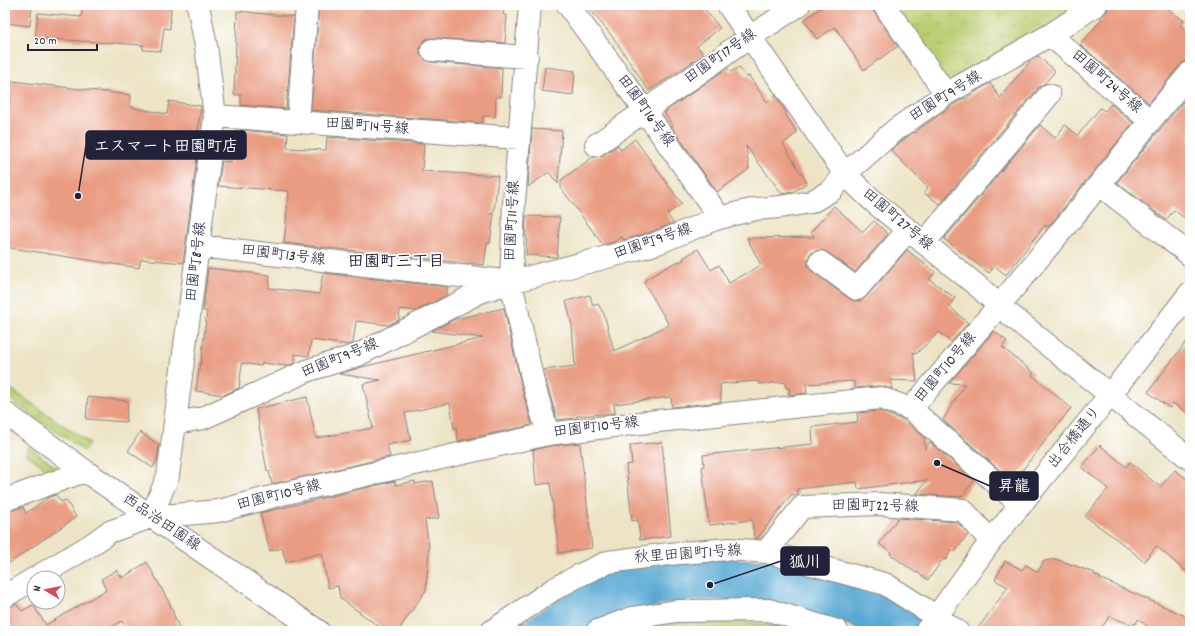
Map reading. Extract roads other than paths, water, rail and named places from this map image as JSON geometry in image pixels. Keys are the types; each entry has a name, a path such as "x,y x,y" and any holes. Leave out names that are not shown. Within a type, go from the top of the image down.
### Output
{"street":[{"name":"田園町8号線","path":"151,517 168,476 216,116 206,46 198,5"},
{"path":"298,122 308,5"},
{"name":"田園町11号線","path":"530,5 527,57 514,202 511,282 533,382 548,434"},
{"name":"田園町16号線","path":"568,5 720,218"},
{"name":"田園町27号線","path":"728,5 845,174 874,202 980,288 999,306 1190,459"},
{"name":"田園町17号線","path":"596,145 750,37 799,5"},
{"path":"884,5 946,94"},
{"name":"田園町9号線","path":"176,423 203,418 309,370 358,355 480,292 511,282 655,244 720,218 734,214 756,209 780,208 811,202 832,190 845,174 896,130 946,94 1050,35 1096,5"},
{"name":"田園町24号線","path":"1050,35 1150,121 1190,73"},
{"path":"432,50 527,57"},
{"path":"924,243 1049,95"},
{"name":"田園町14号線","path":"216,116 519,138"},
{"name":"田園町10号線","path":"5,596 91,545 109,532 151,517 219,511 286,493 548,434 881,398 911,409 1100,185 1150,121"},
{"path":"1100,185 1190,255"},
{"path":"820,262 856,289 908,230"},
{"name":"田園町13号線","path":"199,246 511,282"},
{"name":"出合橋通り","path":"932,623 992,541 1190,294"},
{"path":"911,409 1022,505"},
{"name":"西品治田園線","path":"5,413 151,517 318,631"},
{"path":"5,500 85,471"},
{"name":"田園町22号線","path":"766,552 802,507 880,504 963,510 992,541"},
{"name":"秋里田園町1号線","path":"492,631 554,589 608,562 669,554 729,549 766,552 885,584 932,623 957,631"},
{"path":"597,631 632,618 677,611 769,610 837,631"}],"water":[{"path":"710,558 769,561 862,585 907,609 940,631 861,631 845,623 806,611 762,603 712,599 668,603 596,623 585,631 510,631 584,583 617,569"}],"place":[{"name":"エスマート田園町店","path":"78,196"},
{"name":"昇龍","path":"937,463"},
{"name":"狐川","path":"710,585"}],"district":[{"name":"田園町三丁目","path":"396,262"}]}
